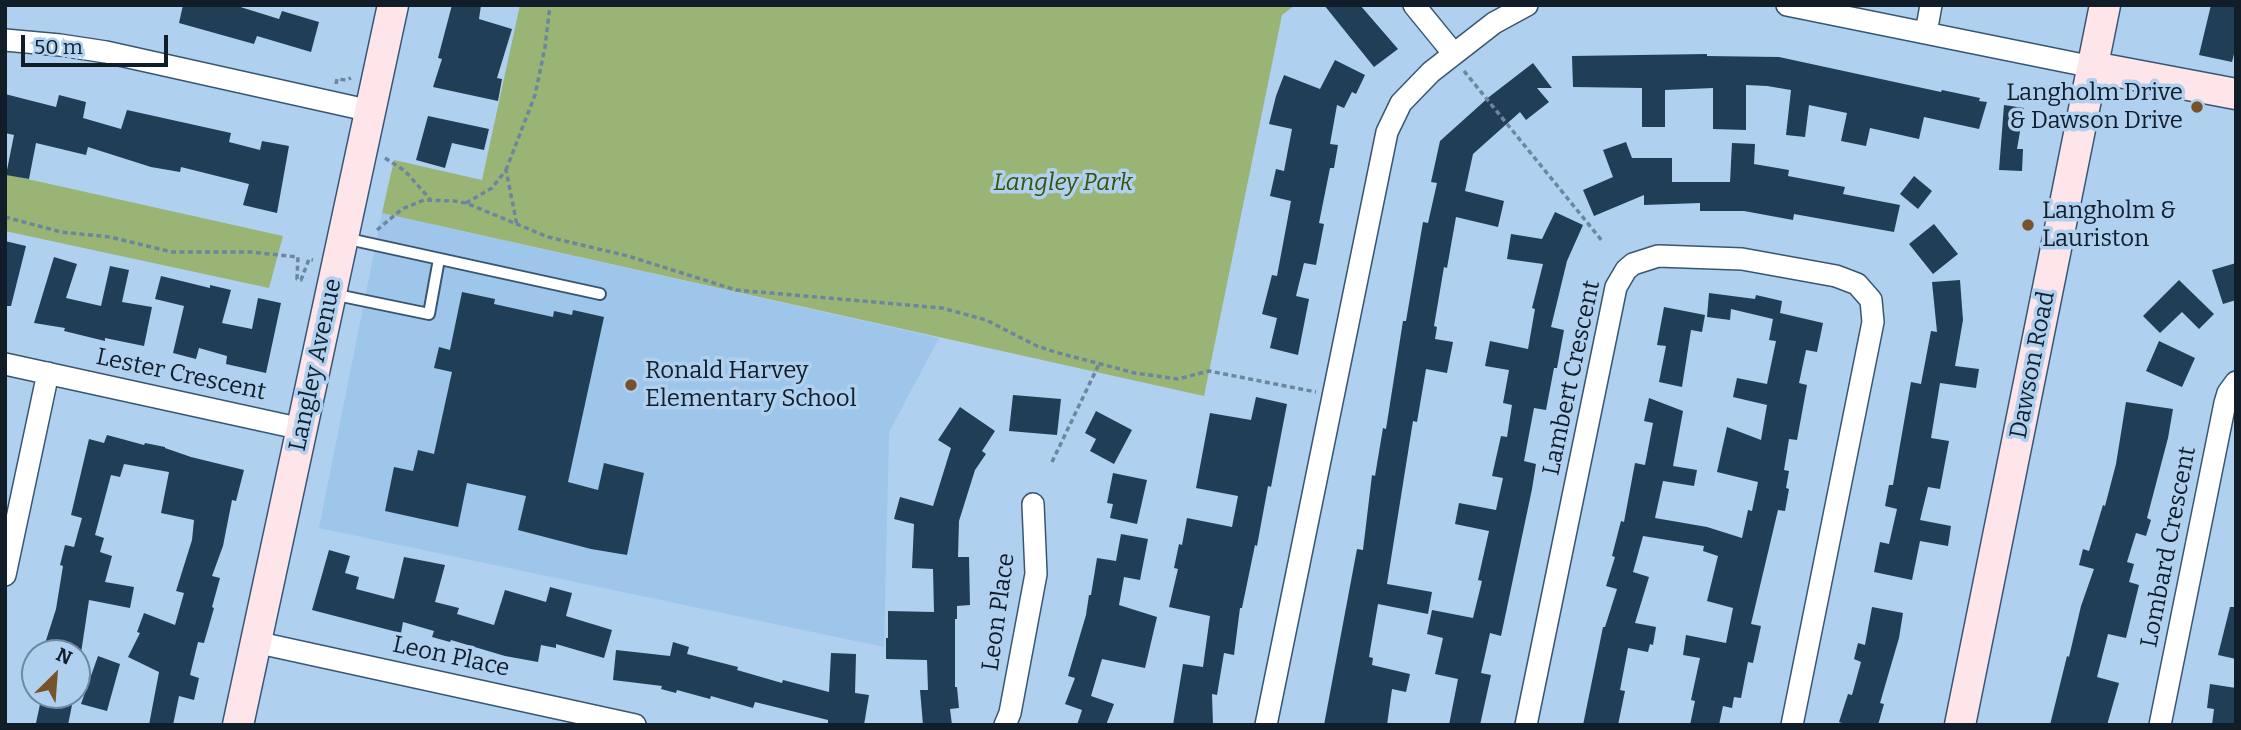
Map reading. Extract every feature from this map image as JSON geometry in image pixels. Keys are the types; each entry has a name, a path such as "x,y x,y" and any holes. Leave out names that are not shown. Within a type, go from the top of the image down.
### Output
{"street":[{"name":"Langley Avenue","path":"238,725 393,5"},
{"path":"1414,5 1453,55"},
{"path":"1266,725 1387,132 1396,111 1409,93 1506,15 1527,5"},
{"path":"1787,5 2236,94"},
{"path":"1926,33 1931,5"},
{"name":"Dawson Road","path":"1960,725 2105,5"},
{"path":"5,40 106,52 371,111"},
{"name":"Lambert Crescent","path":"1526,725 1616,288 1626,270 1633,264 1658,256 1742,259 1836,276 1857,284 1871,300 1873,322 1792,725"},
{"name":"Lester Crescent","path":"5,364 302,429"},
{"path":"5,575 48,373"},
{"name":"Lombard Crescent","path":"2160,725 2224,403 2236,382"},
{"name":"Leon Place","path":"1005,725 1010,713 1036,574 1033,504"},
{"name":"Leon Place","path":"255,642 635,725"}],"lane":[{"path":"344,238 600,294"},
{"path":"331,294 429,314 439,259"}],"path":[{"path":"466,203 492,188 506,170 535,95 550,5"},
{"path":"1453,55 1603,242"},
{"path":"376,156 398,165 430,198"},
{"path":"506,170 517,225"},
{"path":"377,231 402,209 430,198 466,203 548,237 628,256 736,290 921,305 962,312 986,320 1037,346 1099,364 1178,379 1209,371 1333,396"},
{"path":"5,217 61,232 110,237 172,252 251,252 298,257 311,259 301,280 297,279 298,257"},
{"path":"1052,461 1099,364"}],"shaded area":[{"name":"Ronald Harvey Elementary School","path":"382,213 939,338 889,432 884,647 319,528"}],"green space":[{"name":"Langley Park","path":"520,5 1295,5 1282,15 1204,396 382,213 394,160 482,180"},
{"path":"5,174 283,236 269,288 5,231"}],"building":[{"path":"183,5 234,5 279,19 282,11 319,22 311,52 257,36 254,44 179,23"},
{"path":"452,5 481,5 479,19 512,29 497,78 502,79 498,101 433,87 442,59 438,58"},
{"path":"1324,5 1360,5 1398,49 1374,67"},
{"path":"2211,5 2236,5 2236,46 2232,62 2199,55"},
{"path":"1707,54 1779,57 1980,98 1979,101 1987,102 1979,129 1924,117 1919,139 1870,128 1866,146 1841,141 1847,113 1809,105 1805,137 1786,135 1791,90 1746,85 1746,130 1713,129 1713,88 1665,90 1665,127 1642,127 1642,88 1573,87 1572,56"},
{"path":"1335,60 1365,75 1356,94 1352,92 1344,108 1337,105 1330,144 1338,145 1334,168 1330,168 1319,223 1324,224 1316,265 1304,263 1296,296 1309,299 1298,355 1270,348 1277,318 1262,314 1272,275 1277,276 1291,201 1270,196 1276,169 1284,171 1292,129 1269,124 1284,75 1320,89"},
{"path":"1533,63 1552,88 1537,88 1549,102 1526,120 1520,112 1473,154 1465,191 1504,201 1498,227 1456,217 1447,268 1444,267 1434,326 1437,327 1435,339 1453,342 1447,373 1426,369 1417,422 1413,421 1387,584 1432,592 1428,614 1378,604 1369,657 1373,658 1372,665 1410,674 1406,692 1392,689 1387,725 1324,725 1357,549 1363,550 1372,475 1375,476 1383,428 1386,429 1403,321 1406,321 1423,222 1428,223 1437,183 1431,182 1440,141 1489,97"},
{"path":"5,94 56,107 59,95 86,102 83,118 121,129 127,110 231,133 229,142 260,150 262,141 289,146 277,213 243,205 249,184 181,167 180,172 151,167 88,147 86,155 36,143 29,179 6,175 14,135 5,133"},
{"path":"2004,105 2024,108 2017,149 2023,149 2022,171 1999,170"},
{"path":"428,116 489,129 484,150 452,143 445,168 416,160"},
{"path":"1626,142 1632,158 1672,158 1672,182 1730,182 1732,143 1755,144 1754,164 1789,170 1788,176 1845,187 1843,194 1900,205 1894,232 1794,214 1793,220 1744,211 1700,211 1700,203 1644,205 1644,195 1594,216 1583,190 1613,177 1603,150"},
{"path":"1914,176 1932,191 1918,209 1900,194"},
{"path":"1555,212 1583,225 1567,261 1551,327 1564,330 1546,410 1534,408 1524,461 1536,464 1532,489 1501,636 1490,633 1481,673 1491,675 1480,725 1449,725 1458,679 1435,674 1443,638 1427,634 1432,610 1473,618 1482,581 1478,580 1489,531 1455,524 1459,503 1496,510 1503,478 1492,476 1501,436 1507,437 1512,405 1503,403 1509,370 1485,366 1490,341 1528,349 1535,309 1532,308 1543,264 1507,259 1511,234 1542,239"},
{"path":"1934,224 1958,254 1933,274 1909,244"},
{"path":"5,241 26,246 11,306 5,306"},
{"path":"54,257 77,264 66,298 101,306 110,266 129,270 122,302 152,307 144,346 105,338 105,341 64,331 65,328 34,323"},
{"path":"2236,263 2236,300 2223,304 2212,270"},
{"path":"161,276 210,288 210,285 231,290 222,323 252,329 258,298 281,303 266,373 226,364 227,356 199,348 196,359 173,353 184,306 155,299"},
{"path":"1960,280 1963,320 1955,366 1979,369 1976,388 1940,383 1931,438 1949,441 1940,489 1928,487 1920,520 1951,526 1948,546 1920,541 1912,580 1874,572 1880,542 1889,544 1897,509 1885,506 1889,485 1893,485 1911,382 1921,384 1931,331 1937,332 1932,282"},
{"path":"2179,280 2214,314 2199,329 2182,312 2160,333 2143,316"},
{"path":"462,292 495,299 494,304 553,317 554,311 572,315 573,310 604,317 568,482 598,490 604,463 644,473 627,555 591,549 518,530 526,496 467,483 458,527 385,511 394,467 413,471 418,450 434,454 452,372 434,368 439,347 450,350"},
{"path":"1709,293 1755,299 1756,295 1782,301 1780,313 1823,323 1817,352 1806,350 1799,383 1807,385 1797,440 1789,439 1784,470 1789,471 1785,511 1778,510 1751,624 1761,626 1753,663 1748,662 1741,698 1734,697 1732,708 1723,706 1719,725 1690,725 1695,701 1691,700 1700,658 1683,655 1686,635 1726,643 1733,608 1707,601 1718,556 1703,551 1704,546 1643,536 1633,572 1649,577 1635,623 1656,627 1653,645 1650,644 1648,652 1628,648 1620,690 1625,691 1618,725 1583,725 1603,627 1617,589 1606,586 1615,557 1612,556 1621,521 1624,522 1635,463 1645,465 1653,423 1644,421 1649,398 1683,411 1673,466 1697,470 1694,486 1663,481 1655,518 1707,527 1742,538 1748,510 1752,511 1758,482 1717,472 1727,427 1761,440 1767,405 1733,397 1737,378 1767,384 1776,341 1769,340 1773,319 1731,309 1730,320 1707,317"},
{"path":"1664,307 1705,315 1702,332 1691,330 1682,387 1659,382 1666,346 1657,345"},
{"path":"2159,341 2195,358 2182,387 2146,371"},
{"path":"1013,395 1061,399 1057,435 1009,431"},
{"path":"1256,397 1287,404 1271,487 1268,486 1257,546 1255,545 1240,608 1234,655 1224,653 1217,695 1212,694 1213,725 1173,725 1183,664 1203,667 1210,616 1169,607 1178,569 1174,568 1179,544 1182,545 1187,518 1232,527 1238,496 1196,488 1210,413 1251,420"},
{"path":"2126,402 2173,409 2147,518 2151,520 2146,536 2136,533 2127,562 2134,564 2129,582 2139,585 2126,638 2108,634 2097,677 2119,683 2107,725 2050,725 2081,606 2094,569 2079,565 2083,549 2089,551 2103,505 2105,506 2116,464"},
{"path":"960,407 995,431 982,451 986,454 975,470 959,521 958,557 969,557 970,605 957,606 955,619 955,687 959,708 950,709 952,725 923,725 920,690 928,690 927,660 886,659 886,638 888,611 934,612 933,569 912,568 914,524 894,519 900,497 933,506 951,448 938,440"},
{"path":"1096,411 1132,430 1114,464 1090,451 1096,439 1085,433"},
{"path":"107,435 144,445 165,447 191,457 244,470 236,501 232,500 223,546 212,576 220,578 212,607 214,608 204,643 198,642 190,675 199,678 194,700 179,696 173,725 149,725 159,672 128,657 140,633 137,632 144,613 175,625 184,593 176,591 192,540 194,520 161,513 169,472 124,464 120,477 111,475 95,535 104,538 100,552 112,556 105,582 134,587 130,608 89,600 83,639 46,639 56,609 63,566 60,565 65,545 74,547 82,518 71,515 89,439 104,443"},
{"path":"1113,473 1147,480 1137,524 1110,518 1113,504 1107,503"},
{"path":"1121,534 1148,539 1140,580 1124,577 1119,605 1157,617 1145,668 1102,659 1091,696 1114,704 1106,725 1077,725 1082,710 1065,704 1075,678 1068,676 1091,595 1097,558 1116,561"},
{"path":"329,550 350,556 345,573 359,577 356,589 394,599 404,557 445,565 435,602 459,608 457,614 494,625 505,590 546,602 550,587 572,593 566,616 612,630 604,658 556,644 556,648 541,645 538,662 432,637 434,631 403,622 401,633 312,610"},
{"path":"1872,607 1903,613 1899,638 1880,703 1884,704 1878,725 1848,725 1839,722 1848,694 1852,695 1861,662 1854,659 1858,643 1865,645"},
{"path":"2230,607 2236,607 2236,659 2218,655"},
{"path":"673,642 689,647 687,654 738,667 737,670 782,683 783,680 829,692 831,653 856,654 855,693 869,695 864,725 828,725 828,720 755,702 753,708 711,696 710,699 677,690 676,693 661,689 662,686 613,680 616,650 670,656"},
{"path":"98,656 120,664 107,711 91,707 91,676"},
{"path":"2210,684 2236,688 2236,725 2212,725 2214,709 2207,708"},
{"path":"39,709 71,709 68,725 36,723"}],"place":[{"name":"Langholm Drive & Dawson Drive","path":"2197,107"},
{"name":"Langholm & Lauriston","path":"2028,225"},
{"name":"Ronald Harvey Elementary School","path":"631,385"}]}
